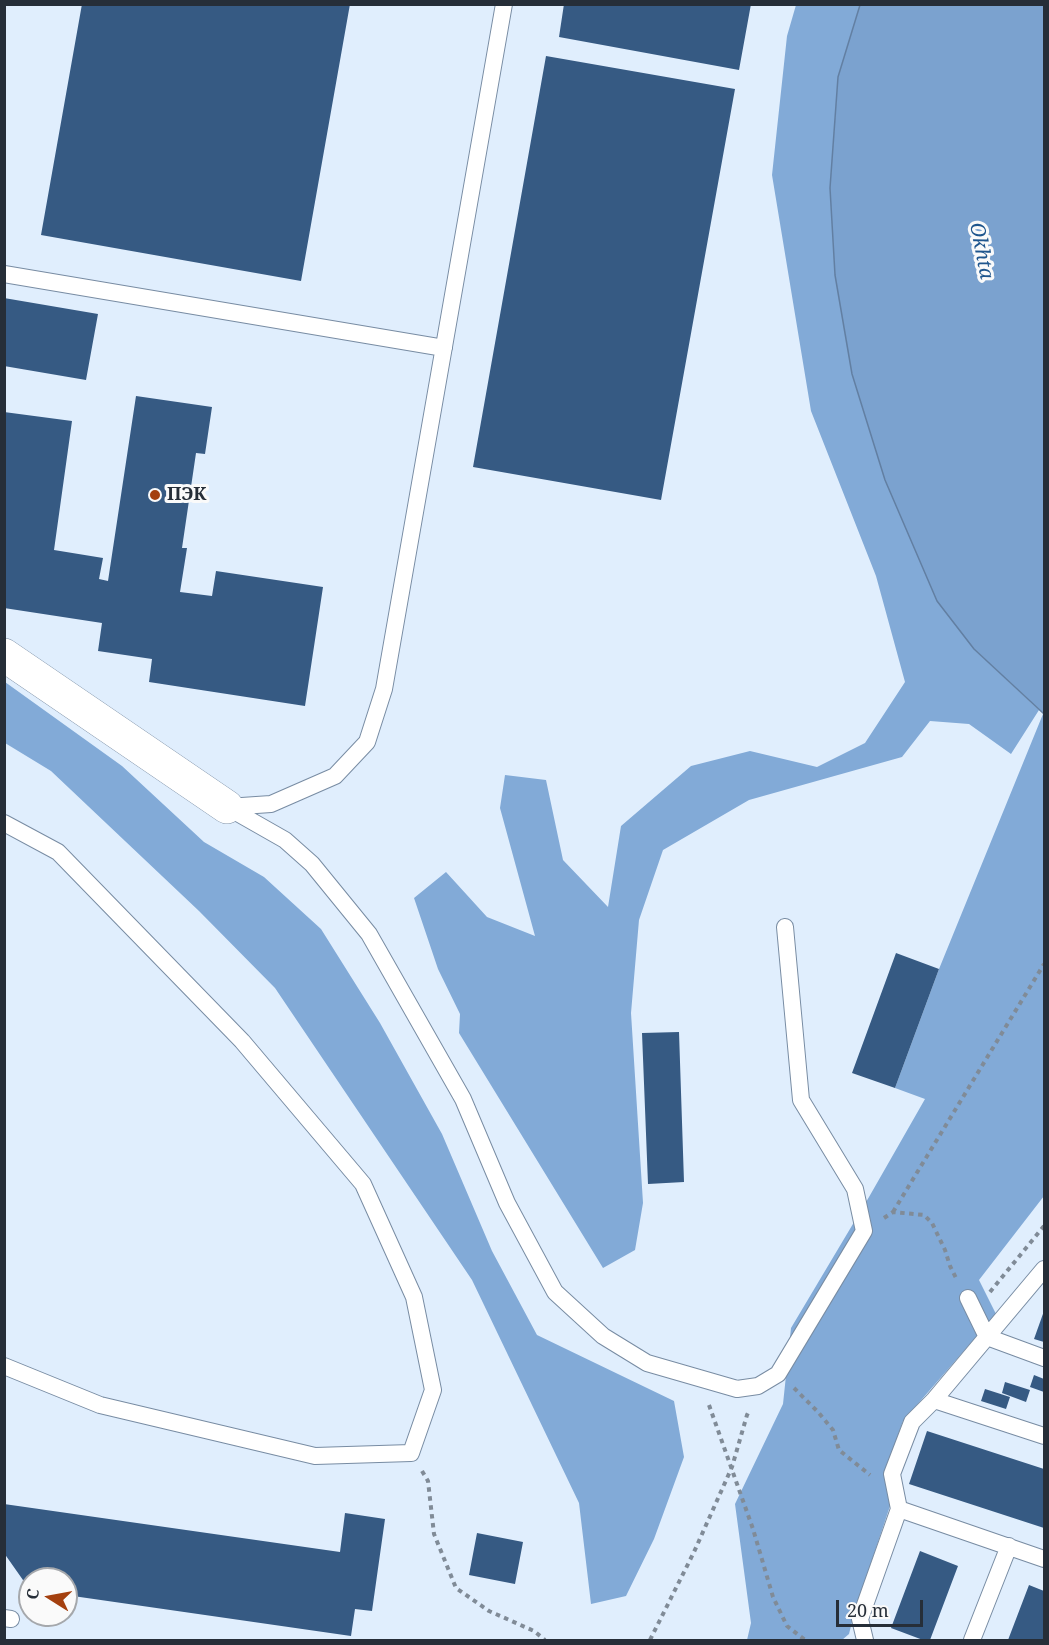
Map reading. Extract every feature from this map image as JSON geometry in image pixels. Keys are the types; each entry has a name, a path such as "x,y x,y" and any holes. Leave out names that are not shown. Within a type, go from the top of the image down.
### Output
{"street":[{"path":"4,655 227,807"}],"lane":[{"path":"227,807 271,804 335,776 367,742 384,689 504,4"},
{"path":"4,274 444,348"},
{"path":"227,807 285,840 312,864 369,934 463,1099 507,1203 555,1292 603,1336 647,1363 737,1389 758,1386 778,1374 864,1231 855,1189 801,1100 785,927"},
{"path":"4,823 58,852 242,1041 363,1185 414,1297 432,1390 411,1453 315,1456 100,1405 4,1366"},
{"path":"865,1641 860,1619 899,1509 892,1474 912,1422 934,1400 1044,1269"},
{"path":"971,1305 987,1337 1044,1358"},
{"path":"934,1400 1044,1436"},
{"path":"899,1509 1044,1559"},
{"path":"972,1641 1009,1546"}],"path":[{"path":"864,1231 893,1212 1044,964"},
{"path":"893,1212 924,1215 932,1223 950,1266"},
{"path":"971,1305 1044,1226"},
{"path":"650,1641 694,1552 732,1467 747,1415 778,1374 800,1393 833,1430 839,1450 868,1473 894,1488"},
{"path":"699,1379 732,1467 773,1597 787,1626 805,1641"},
{"path":"411,1453 428,1481 434,1534 456,1588 489,1611 534,1631 545,1641"}],"shaded area":[{"path":"796,5 860,5 838,77 830,188 835,275 852,374 974,649 1039,710 1011,754 969,724 930,721 902,757 749,800 663,850 639,920 631,1013 643,1203 635,1250 603,1268 459,1033 460,1014 438,969 414,898 446,872 487,917 535,936 500,808 505,775 546,780 563,860 608,907 621,826 691,766 750,751 817,767 865,743 905,682 876,576 811,411 772,175 787,36"},
{"path":"5,682 122,766 204,842 264,877 321,929 380,1023 442,1134 492,1251 537,1335 674,1401 684,1457 654,1539 626,1596 591,1604 579,1503 472,1280 275,988 199,911 51,771 5,743"},
{"path":"1043,714 1044,1196 979,1280 996,1314 903,1421 884,1474 890,1506 849,1634 842,1640 747,1640 751,1623 735,1504 783,1404 791,1328 925,1099 895,1088 939,969"}],"water":[{"name":"Okhta","path":"860,5 1044,5 1044,714 974,649 937,601 885,480 852,374 835,275 830,188 838,77"}],"building":[{"path":"82,4 350,4 301,281 41,235"},
{"path":"564,4 751,4 739,70 559,37"},
{"path":"546,56 735,89 661,500 473,467"},
{"path":"4,298 98,314 86,380 4,366"},
{"path":"136,396 212,407 205,454 196,453 182,548 187,548 180,592 212,596 216,571 323,587 305,706 149,682 152,659 98,651 102,623 4,608 4,412 72,421 54,550 103,558 99,579 108,581"},
{"path":"896,953 939,969 895,1088 852,1073"},
{"path":"679,1032 684,1182 648,1184 642,1033"},
{"path":"1044,1311 1044,1342 1034,1339"},
{"path":"1034,1375 1044,1379 1044,1392 1030,1387"},
{"path":"1005,1382 1030,1390 1026,1402 1002,1393"},
{"path":"985,1389 1010,1397 1006,1409 981,1401"},
{"path":"927,1431 1044,1469 1044,1528 909,1484"},
{"path":"4,1504 340,1552 345,1513 385,1519 372,1611 355,1609 351,1636 78,1597 78,1567 18,1567 18,1573 4,1553"},
{"path":"477,1533 523,1542 515,1584 469,1575"},
{"path":"920,1551 958,1566 930,1640 923,1640 891,1628"},
{"path":"1029,1585 1044,1591 1044,1640 1008,1640"}],"place":[{"name":"ПЭК","path":"155,495"}]}
